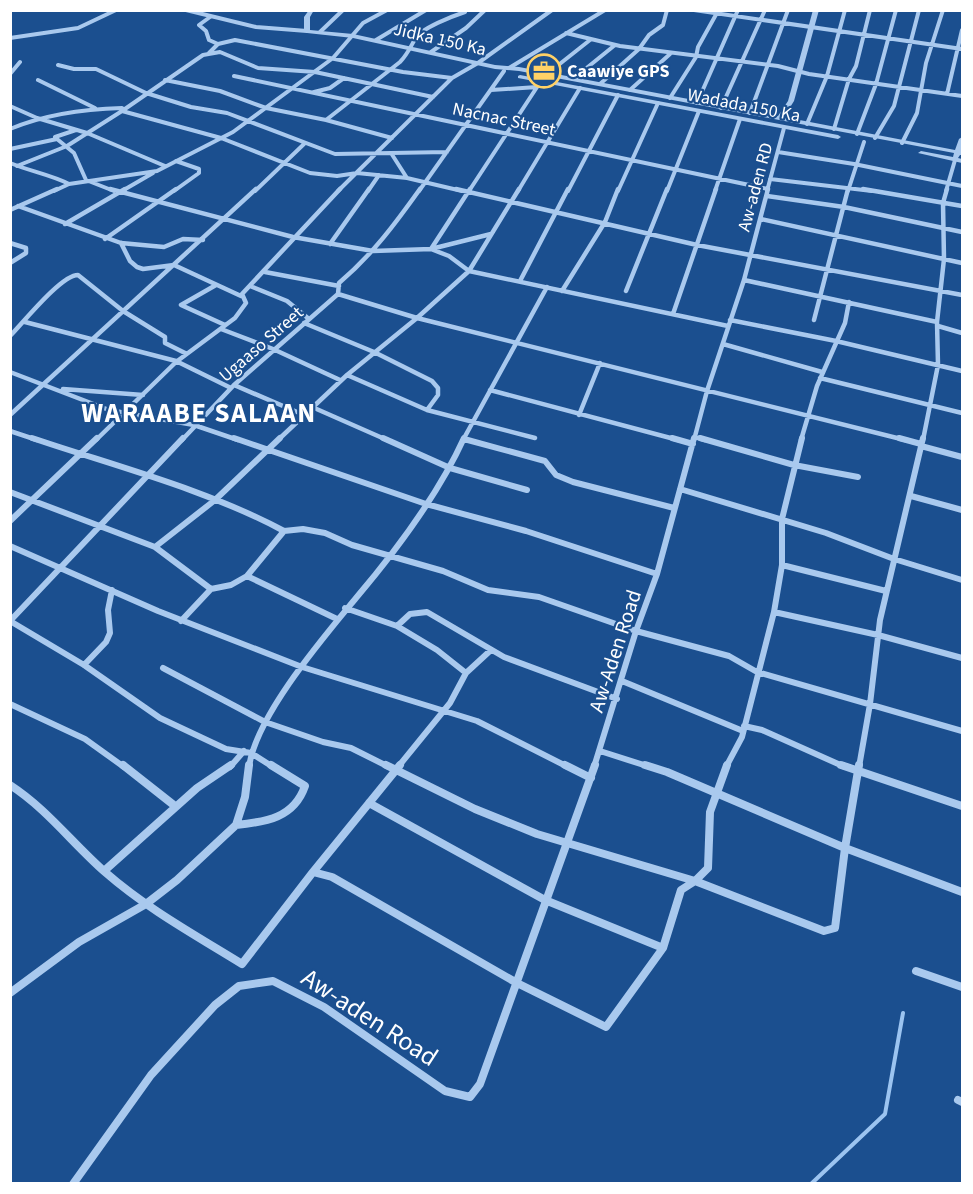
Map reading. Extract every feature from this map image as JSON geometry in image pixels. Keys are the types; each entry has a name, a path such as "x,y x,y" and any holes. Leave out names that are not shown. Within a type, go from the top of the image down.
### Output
{"street":[{"path":"10,38 78,28 116,10"},
{"path":"186,10 267,28 307,31 307,17 312,10"},
{"path":"320,32 343,10"},
{"path":"65,224 165,166 233,132 293,90 333,58 363,23 387,10"},
{"path":"376,40 426,10"},
{"path":"431,52 476,20 485,10"},
{"path":"241,296 265,272 294,237 452,78 478,63 552,10"},
{"path":"605,10 506,69 426,182 373,251 343,279 338,294 417,318 808,414 963,457"},
{"path":"600,84 639,49 649,35 663,26 667,10"},
{"path":"694,10 963,49"},
{"path":"697,103 738,10"},
{"path":"721,108 765,10"},
{"path":"750,113 788,10"},
{"path":"780,119 791,101 816,10"},
{"path":"807,124 827,76 845,10"},
{"path":"834,129 849,79 856,66 870,10"},
{"path":"856,134 876,84 896,10"},
{"path":"875,138 894,106 919,10"},
{"path":"902,143 917,113 926,63 943,10"},
{"path":"326,120 354,102 392,69 413,48 416,37 447,18 465,11 465,14 476,20"},
{"path":"670,98 696,57 698,47 717,12"},
{"path":"210,17 199,25 206,31 207,39 218,44"},
{"path":"946,94 963,30"},
{"name":"Jidka 150 Ka","path":"307,31 376,40 495,67"},
{"path":"566,33 590,40 670,54 767,64 798,72 963,96"},
{"path":"17,166 67,146 209,53 218,44 235,40 452,78"},
{"path":"547,74 590,40"},
{"path":"573,79 615,45"},
{"path":"209,53 227,53 258,68 315,72 433,97"},
{"path":"630,90 670,54"},
{"path":"10,74 20,62"},
{"path":"58,65 74,69 96,69 147,93 191,107 227,113 334,154 447,152"},
{"name":"Wadada 150 Ka","path":"495,67 547,74 834,129 959,157"},
{"name":"Wadada 150 Ka","path":"506,69 512,75 539,84 580,88 784,128 959,157"},
{"name":"Nacnac Street","path":"234,76 768,189"},
{"path":"311,93 330,88 344,78"},
{"path":"38,80 96,109"},
{"path":"165,80 220,91 266,108 326,120 392,138"},
{"path":"490,90 539,84"},
{"path":"431,249 458,204 470,191 539,84"},
{"path":"155,547 215,500 340,380 417,318 469,271 513,202 580,88"},
{"path":"520,281 618,95"},
{"path":"562,291 605,222 630,159 658,103"},
{"path":"10,106 37,118 87,133 165,166"},
{"path":"10,129 37,118 96,109 122,110 130,115 172,123 221,138 322,175 357,173 407,178 697,245 963,295"},
{"path":"626,291 699,111"},
{"path":"673,314 740,119"},
{"name":"Aw-aden RD","path":"752,254 784,128"},
{"path":"10,149 78,130"},
{"path":"51,138 62,141 74,153 86,180 120,193 294,237 373,251 431,249 492,234"},
{"path":"163,668 265,722 322,742 351,748 475,809 537,834 695,881 824,931 835,928 845,848 870,704 886,591 911,496 938,365 939,289 944,259 944,203 963,138"},
{"path":"814,320 817,295 828,268 854,164 864,142"},
{"path":"10,415 304,144"},
{"path":"778,152 854,164 963,186"},
{"path":"391,153 407,178"},
{"path":"105,238 199,173 199,169 176,161"},
{"path":"10,163 40,175 56,177 69,184"},
{"path":"10,210 69,184 157,171"},
{"path":"330,244 379,175"},
{"path":"770,179 849,187 963,206"},
{"path":"767,196 844,207 963,232"},
{"path":"18,206 121,243 164,247 183,239 202,240"},
{"path":"761,219 963,263"},
{"path":"10,243 26,248 26,253 10,263"},
{"path":"10,521 126,412 184,353 223,327 246,303 241,296 174,265 143,269 137,267 130,261 121,243"},
{"path":"431,249 449,256 469,271 673,314 836,340 963,370"},
{"name":"Aw-Aden Road","path":"491,1053 600,752 636,631 657,574 707,391 752,254"},
{"path":"265,272 339,286"},
{"path":"10,336 56,288 73,275 78,275 123,311 165,337 167,345 184,353"},
{"path":"744,280 849,302 938,324 963,333"},
{"path":"216,285 181,305 223,327 340,380"},
{"path":"250,286 287,301 306,321 432,381 438,388 438,395 427,410"},
{"path":"104,871 175,806 197,788 227,770 248,752 302,667 345,608 357,597 450,468 472,422 547,287"},
{"name":"Ugaaso Street","path":"10,621 233,386 338,294"},
{"path":"313,872 332,877 517,983 606,1027 663,948 681,890 695,881 708,868 708,825 724,771 736,751 743,729 774,612 782,565 782,519 794,465 821,375 845,323 849,302"},
{"path":"25,322 176,361 304,415"},
{"path":"723,344 821,375 963,412"},
{"path":"579,415 600,363"},
{"path":"10,372 93,405 194,425 270,449 342,477 426,504 526,531 657,574"},
{"path":"347,375 427,410 534,438"},
{"path":"57,389 143,395"},
{"path":"490,390 579,415 794,465 858,477"},
{"path":"312,407 450,468 527,490"},
{"path":"10,431 215,500 258,517 284,531 303,529 325,533 351,545 443,571 488,590 539,597 636,631 729,657 757,672 963,731"},
{"path":"464,439 545,461 556,475 573,482 674,508"},
{"path":"680,489 782,519 894,559 963,580"},
{"path":"10,492 155,547 212,589"},
{"path":"911,496 963,510"},
{"path":"181,621 212,589 231,585 247,576 284,531"},
{"path":"10,546 61,566 181,621 302,667 477,722 591,778"},
{"path":"782,565 886,591"},
{"path":"247,576 337,619"},
{"path":"84,665 106,642 110,633 108,610 112,590"},
{"path":"345,608 397,626 437,650 466,673"},
{"path":"397,626 407,613 416,610 428,612 491,650 617,699"},
{"path":"774,612 878,635 963,658"},
{"path":"10,621 84,665 160,718 226,749 248,752 305,786 303,796 289,810 276,818 265,823 236,825"},
{"path":"10,784 25,794 68,832 104,871 146,904 242,964 455,696 466,673 491,650"},
{"path":"622,681 743,729 762,730 857,772 963,806"},
{"path":"10,704 85,739 126,767 175,806"},
{"path":"10,993 79,942 146,904 177,880 236,825 245,797 248,752"},
{"path":"600,752 667,772 845,848 963,892"},
{"path":"369,803 545,900 663,948"},
{"path":"916,971 963,987"},
{"name":"Aw-aden Road","path":"73,1184 151,1075 215,1005 239,986 273,981 283,986 324,1007 445,1091 470,1097 480,1084 491,1053"}],"waterway":[{"path":"811,1184 885,1114 903,1013"}],"place":[{"name":"Caawiye GPS","path":"544,71"}],"district":[{"name":"WARAABE SALAAN","path":"199,413"}]}
